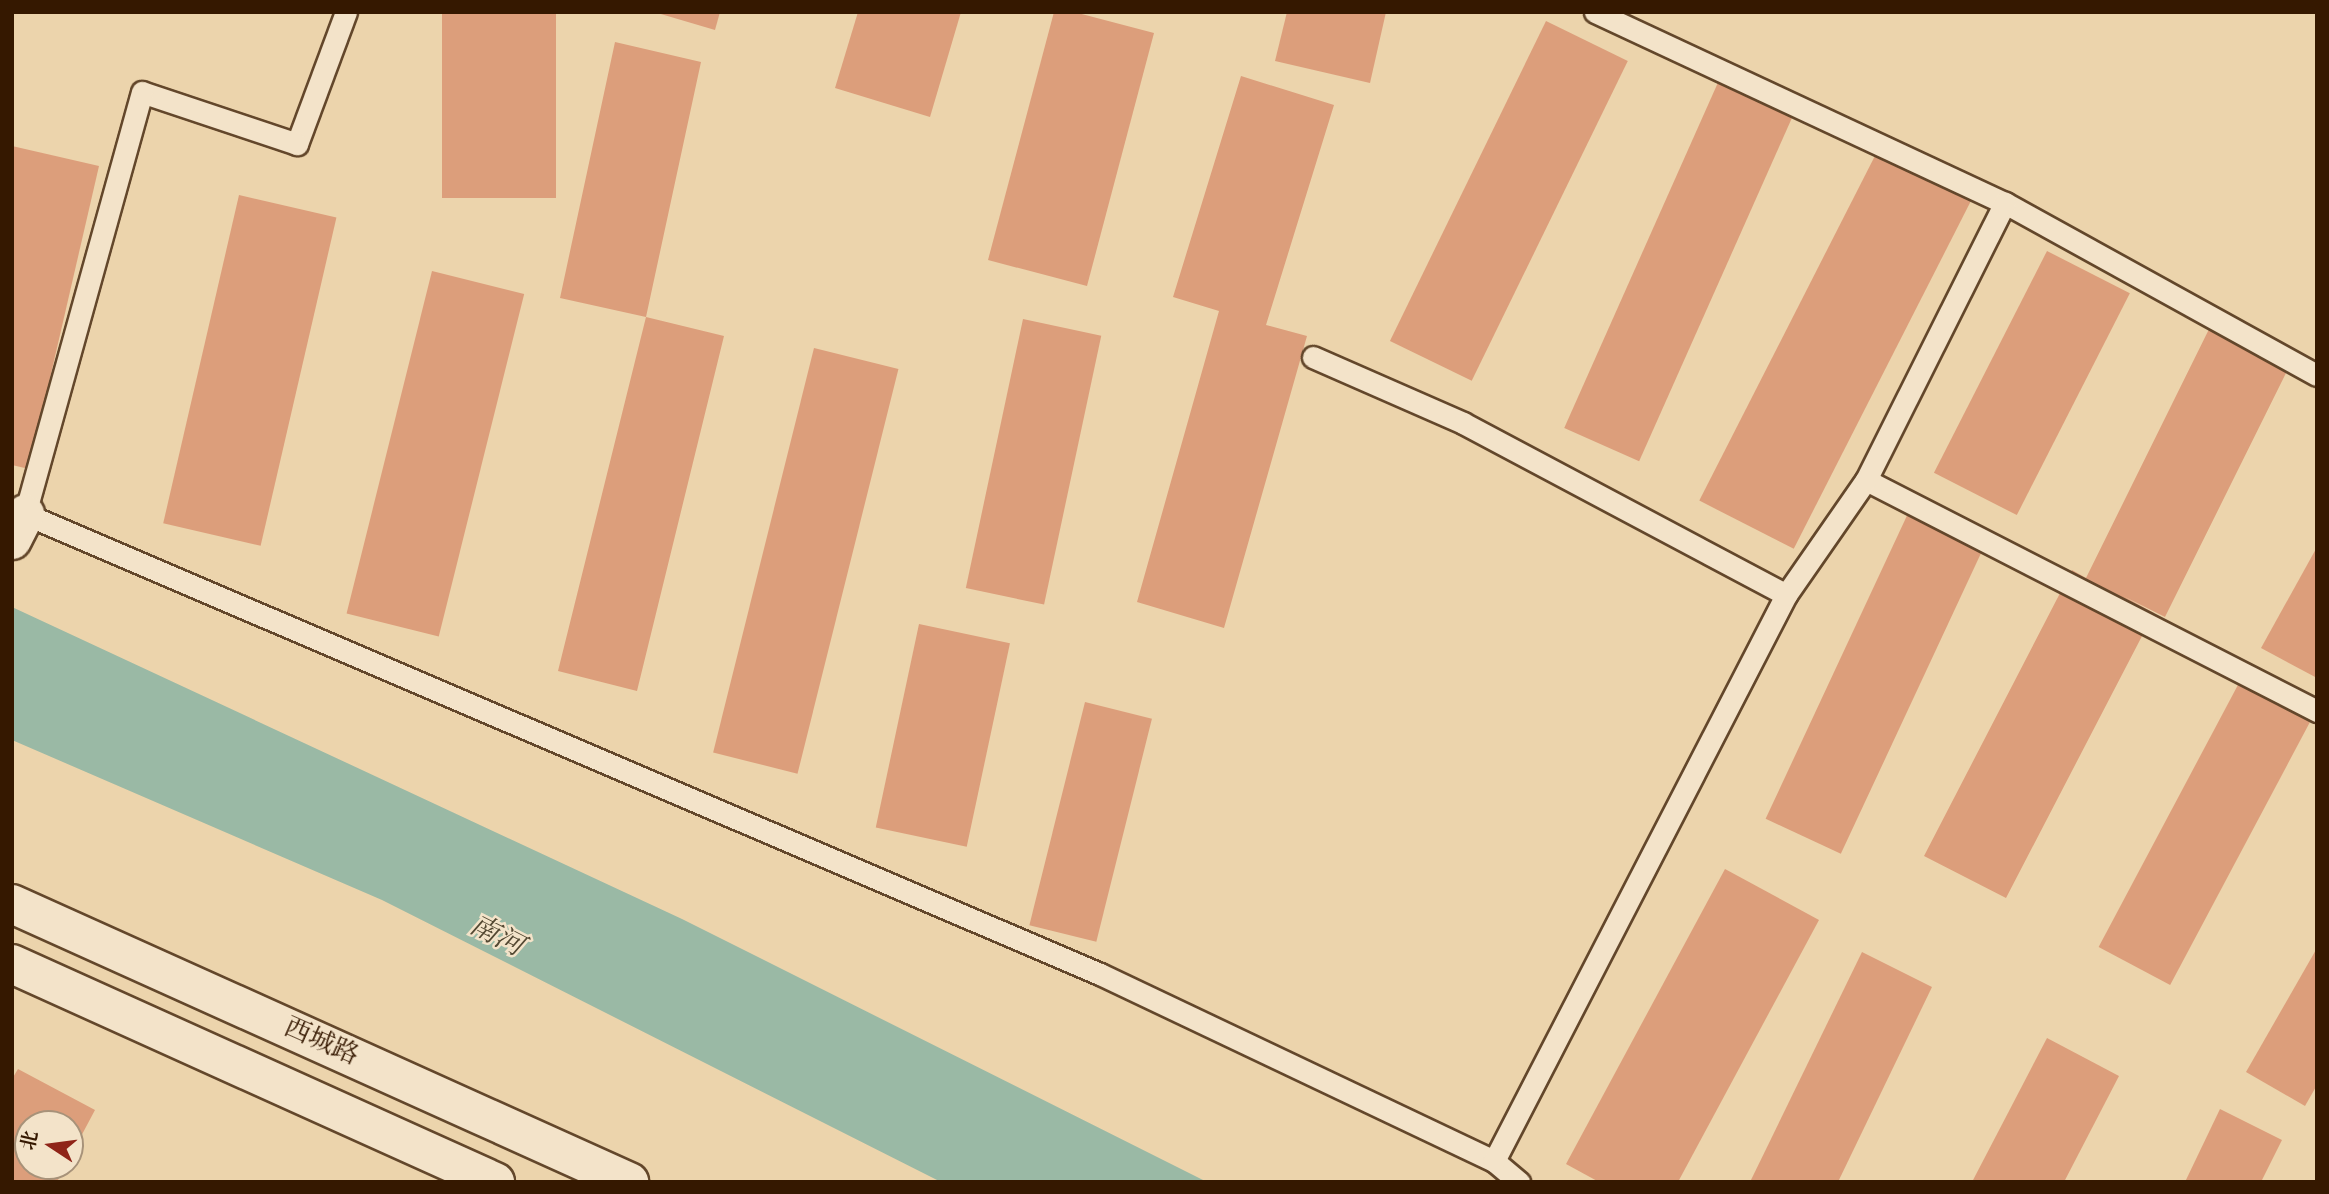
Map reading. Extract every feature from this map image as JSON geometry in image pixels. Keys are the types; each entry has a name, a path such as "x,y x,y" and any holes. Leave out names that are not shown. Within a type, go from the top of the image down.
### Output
{"main road":[{"name":"西城路","path":"12,904 629,1182"},
{"path":"12,964 495,1182"}],"lane":[{"path":"346,12 297,144 142,92 18,527 1100,974 1494,1161 1519,1182"},
{"path":"1595,12 2005,203 2317,375"},
{"path":"1494,1161 1786,595 1866,480 2005,203"},
{"path":"1313,357 1463,423 1786,595"},
{"path":"1866,480 2317,711"}],"water":[{"name":"南河","path":"12,607 682,919 1207,1182 941,1182 382,900 12,740"}],"building":[{"path":"442,12 556,12 556,198 442,198"},
{"path":"654,12 720,12 715,30"},
{"path":"858,12 961,12 930,117 835,88"},
{"path":"1054,12 1074,12 1154,33 1087,286 988,260"},
{"path":"1287,12 1386,12 1370,83 1275,61"},
{"path":"1546,21 1628,61 1472,381 1390,341"},
{"path":"615,42 701,62 646,317 560,298"},
{"path":"1241,76 1334,105 1266,325 1307,336 1224,628 1137,602 1219,311 1173,297"},
{"path":"1720,78 1795,111 1639,461 1564,428"},
{"path":"12,146 99,166 29,469 12,465"},
{"path":"1880,146 1974,194 1794,549 1699,501"},
{"path":"239,195 336,217 261,546 163,523"},
{"path":"2047,251 2130,293 2017,515 1934,473"},
{"path":"432,271 524,294 439,636 347,614"},
{"path":"2216,315 2295,355 2165,617 2123,596 2154,613 2006,898 1924,856 2072,570 2086,578"},
{"path":"646,317 724,336 637,691 558,671"},
{"path":"1023,319 1101,336 1044,605 966,588"},
{"path":"814,348 898,369 798,774 713,753"},
{"path":"1911,507 1986,542 1841,854 1766,819"},
{"path":"2317,547 2317,678 2261,648"},
{"path":"919,624 1010,643 967,847 876,827"},
{"path":"2239,683 2311,721 2170,985 2099,947"},
{"path":"1085,702 1152,719 1096,942 1029,925"},
{"path":"1725,869 1819,920 1678,1182 1599,1182 1566,1164"},
{"path":"2317,948 2317,1085 2305,1106 2246,1072"},
{"path":"1862,952 1932,987 1838,1182 1750,1182"},
{"path":"2047,1038 2119,1076 2064,1182 1972,1182"},
{"path":"18,1069 95,1110 84,1131 84,1110 14,1110 14,1180 58,1180 57,1182 12,1182 12,1079"},
{"path":"2220,1109 2282,1140 2261,1182 2185,1182"}]}
